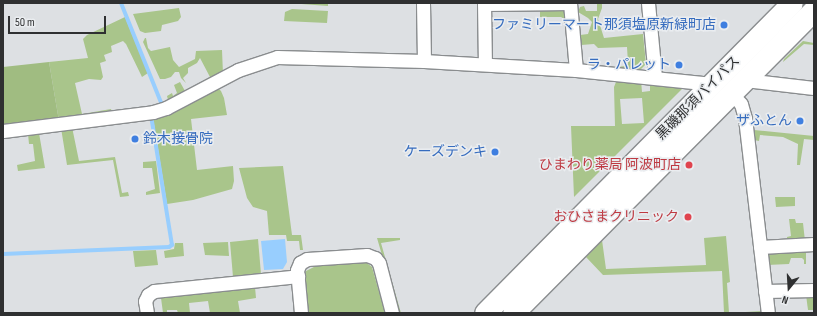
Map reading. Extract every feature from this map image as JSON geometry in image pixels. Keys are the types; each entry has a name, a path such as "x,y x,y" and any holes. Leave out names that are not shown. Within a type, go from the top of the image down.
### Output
{"main road":[{"name":"黒磯那須バイパス","path":"485,313 792,3"},
{"name":"黒磯那須バイパス","path":"513,313 814,10"}],"street":[{"path":"423,3 424,61"},
{"path":"485,64 484,4 570,3 576,70"},
{"path":"648,3 655,77"},
{"path":"3,131 160,110 238,70 277,57 485,64 576,70 712,84"},
{"path":"768,313 745,118 738,87 814,88"},
{"path":"760,247 814,244"},
{"path":"301,313 297,270 300,263 307,259 368,255 375,258 379,263 392,313"},
{"path":"147,313 145,301 148,295 154,291 298,276"},
{"path":"765,291 814,290"}],"green space":[{"path":"288,3 328,3 328,6"},
{"path":"597,3 602,3 602,8 598,19 604,38 643,34 646,64 640,70 617,69 616,67 626,66 628,63 627,47 598,48 594,44 581,45 580,35 588,34 592,22 578,12 580,7 584,6 586,11 597,11"},
{"path":"540,7 561,7 565,10 566,20 561,17 540,17"},
{"path":"179,8 181,17 178,21 162,25 161,31 145,33 140,31 133,14"},
{"path":"292,9 328,11 327,23 284,21 285,12"},
{"path":"125,17 148,73 142,77 126,44 123,41 111,46 112,52 104,55 106,61 100,63 103,77 101,80 89,79 75,83 82,114 111,109 112,113 59,121 49,62 88,58 83,39 87,35"},
{"path":"145,38 148,48 151,51 170,47 173,60 179,67 195,59 196,51 222,50 223,74 168,100 167,96 172,93 173,96 177,93 174,85 180,82 185,91 210,77 200,58 197,63 188,68 188,73 183,78 186,83 181,78 179,72 175,72 171,77 160,79 143,42"},
{"path":"803,41 814,43 814,45 804,44 783,62 784,59"},
{"path":"49,62 59,121 3,129 3,67"},
{"path":"641,80 642,92 650,91 650,80 684,87 574,197 571,126 615,126 614,87 616,82","holes":["642,98 644,123 622,124 620,99"]},
{"path":"211,88 218,88 221,91 224,98 227,115 191,119 197,170 233,166 234,181 232,189 193,200 167,204 153,118"},
{"path":"72,127 79,161 115,157 122,193 128,192 129,196 120,197 113,160 67,165 61,128"},
{"path":"754,130 814,136 814,140 804,139 800,165 797,165 798,144 783,137 760,135 759,141 754,140"},
{"path":"39,133 45,168 18,171 17,165 35,161 33,144 29,144 28,134"},
{"path":"156,161 160,193 146,195 146,192 155,189 152,168 143,168 143,162"},
{"path":"283,166 292,235 301,235 303,250 300,250 299,241 287,241 286,235 269,235 267,211 253,207 247,198 239,168"},
{"path":"775,197 795,197 795,206 776,207"},
{"path":"789,219 795,219 796,223 803,223 805,241 787,242 787,237 791,236"},
{"path":"726,236 730,282 727,283 729,313 724,313 722,271 603,275 586,257 602,240 606,269 706,265 704,238"},
{"path":"377,238 400,238 400,240 381,243 401,313 399,313"},
{"path":"258,239 261,274 233,277 230,242"},
{"path":"228,242 229,256 205,255 203,243"},
{"path":"175,243 183,243 184,256 165,258 164,251 174,249"},
{"path":"806,249 806,264 804,264 804,260 802,258 791,258 789,264 767,265 766,251"},
{"path":"156,250 158,265 135,267 133,251"},
{"path":"363,260 372,267 385,313 308,313 303,277 306,271 316,266"},
{"path":"255,287 256,298 238,301 240,313 210,313 208,301 189,303 190,313 178,313 177,310 167,310 167,313 163,313 161,298"},
{"path":"806,295 814,295 814,310 808,310"},
{"path":"762,311 762,313 729,313"}],"water":[{"path":"285,239 287,262 283,269 264,270 261,241"}],"waterway":[{"path":"121,3 162,105"},
{"path":"3,254 169,247 172,245 151,116"}],"place":[{"name":"ファミリーマート那須塩原新緑町店","path":"724,25"},
{"name":"ラ・パレット","path":"679,65"},
{"name":"ザふとん","path":"800,121"},
{"name":"鈴木接骨院","path":"135,139"},
{"name":"ケーズデンキ","path":"495,152"},
{"name":"ひまわり薬局 阿波町店","path":"689,165"},
{"name":"おひさまクリニック","path":"688,217"}]}
